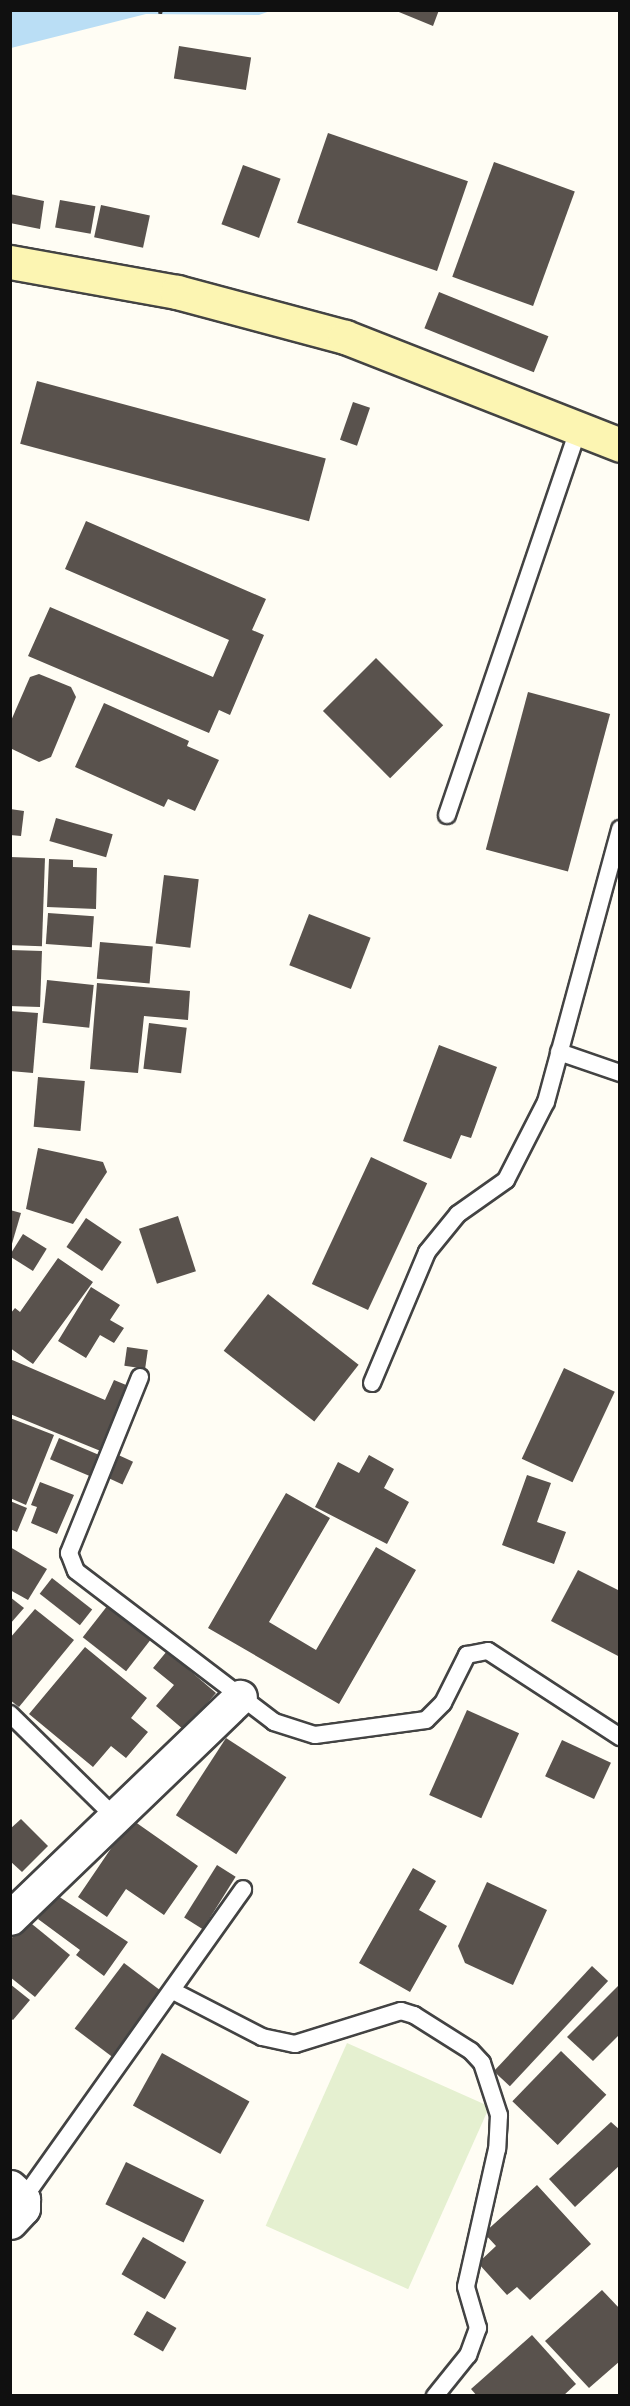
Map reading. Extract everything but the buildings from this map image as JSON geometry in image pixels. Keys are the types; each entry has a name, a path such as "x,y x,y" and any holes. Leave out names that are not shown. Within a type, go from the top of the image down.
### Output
{"street":[{"path":"10,262 177,292 334,334 579,427 620,445"},
{"path":"10,1918 117,1819 240,1697"}],"lane":[{"path":"447,815 579,427"},
{"path":"372,1383 427,1252 458,1214 506,1180 546,1102 620,829"},
{"path":"560,1052 620,1073"},
{"path":"140,1377 69,1553 76,1571 240,1697 274,1722 315,1735 426,1720 443,1703 467,1656 488,1651 620,1737"},
{"path":"10,1714 117,1819"},
{"path":"15,2202 173,1991 243,1889"},
{"path":"173,1991 262,2037 295,2044 401,2011 471,2051 482,2063 499,2115 497,2149 466,2287 478,2328 468,2355 435,2396"}],"green space":[{"path":"347,2043 490,2106 408,2289 266,2226"}],"water":[{"path":"11,10 270,11 259,15 146,14 11,48"}]}
